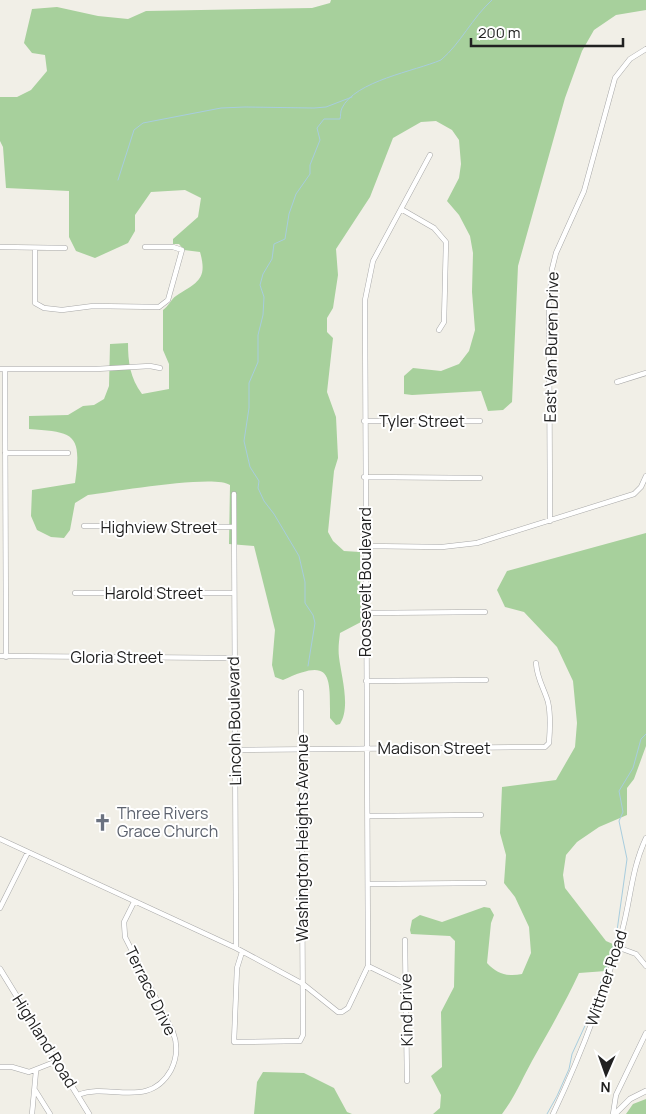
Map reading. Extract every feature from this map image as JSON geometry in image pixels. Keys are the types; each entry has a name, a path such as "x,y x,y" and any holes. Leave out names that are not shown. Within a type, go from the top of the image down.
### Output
{"street":[{"name":"East Van Buren Drive","path":"550,521 549,296 552,268 556,253 584,191 613,84 626,63 646,49"},
{"name":"Roosevelt Boulevard","path":"303,984 338,1012 342,1012 348,1008 368,966 364,477 367,282 373,261 430,155"},
{"path":"402,209 434,228 446,242 444,322 439,330"},
{"path":"0,247 65,248"},
{"path":"34,248 35,303 44,308 62,310 93,306 159,307 168,300 182,250 173,247 145,247"},
{"path":"6,656 5,453 2,369 96,369 150,366 160,368"},
{"path":"616,382 646,373"},
{"name":"Tyler Street","path":"364,421 480,421"},
{"path":"5,453 68,453"},
{"path":"365,546 461,546 486,541 634,494 641,487 646,476"},
{"path":"364,477 480,478"},
{"name":"Lincoln Boulevard","path":"234,494 236,948"},
{"name":"Highview Street","path":"84,526 234,528"},
{"name":"Harold Street","path":"75,593 234,593"},
{"path":"365,613 485,612"},
{"name":"Gloria Street","path":"0,656 234,658"},
{"name":"Madison Street","path":"235,750 545,747 549,743 549,710 546,697 538,682 536,664"},
{"path":"366,681 486,680"},
{"name":"Washington Heights Avenue","path":"242,952 237,968 234,1042 300,1041 303,1034 301,692"},
{"path":"368,816 481,815"},
{"name":"Wittmer Road","path":"553,1114 587,1038 617,947 625,918 632,876 646,838"},
{"path":"0,839 236,948 303,984"},
{"path":"0,908 28,852"},
{"path":"368,884 484,883"},
{"name":"Terrace Drive","path":"78,1095 89,1091 126,1094 144,1092 164,1080 174,1062 176,1047 173,1032 125,937 124,922 134,902"},
{"name":"Kind Drive","path":"405,940 407,1081"},
{"path":"617,947 636,954 646,966"},
{"path":"368,966 405,984"},
{"name":"Highland Road","path":"0,969 89,1114"},
{"path":"614,1114 616,1095 646,1034"},
{"path":"0,1066 12,1067 28,1072 36,1071 57,1061"},
{"path":"32,1114 36,1071"},
{"path":"35,1089 50,1114"},
{"path":"614,1114 630,1099 646,1091"}],"green space":[{"path":"331,0 646,0 646,10 616,15 594,30 582,51 565,98 518,266 512,402 503,410 488,411 481,391 404,394 404,376 413,368 441,371 459,364 469,351 475,330 472,292 473,253 470,236 459,215 447,201 459,178 461,164 459,140 452,130 436,121 421,122 393,138 370,197 336,249 338,275 333,308 327,318 327,332 333,338 327,392 336,417 338,458 334,471 328,532 333,541 344,551 360,552 361,622 340,633 339,654 345,709 340,724 336,725 330,718 330,691 325,674 311,670 283,680 275,677 272,665 275,630 254,546 229,544 230,485 221,482 185,483 88,495 75,503 70,530 64,538 51,537 37,530 31,516 32,490 75,483 77,454 76,445 66,434 29,429 29,416 68,415 83,406 94,405 104,399 109,386 110,344 128,343 130,370 142,394 169,389 169,364 163,350 163,310 174,297 199,279 203,269 200,252 184,250 179,244 173,244 173,239 198,217 201,198 185,190 151,192 135,215 135,231 128,243 95,258 76,251 69,237 69,191 6,188 3,147 0,141 0,97 17,97 31,90 47,71 45,55 32,53 24,43 32,9 57,7 98,16 128,19 146,11 312,8 330,3"},
{"path":"646,533 646,746 634,779 627,788 627,815 599,827 577,842 566,855 563,875 565,888 606,941 615,945 606,971 579,973 515,1095 502,1114 433,1114 440,1108 441,1095 431,1076 442,1067 441,1012 454,987 455,941 450,936 411,934 412,920 420,915 442,922 484,907 490,908 494,915 491,923 487,963 503,974 522,974 531,953 529,927 515,897 504,883 506,855 500,833 502,787 556,780 575,747 577,723 573,681 557,647 524,612 505,607 497,590 507,571"},
{"path":"263,1072 304,1073 334,1088 347,1112 352,1114 254,1114 257,1082"},
{"path":"646,1099 646,1114 626,1114 633,1104"}],"waterway":[{"path":"308,666 315,623 313,615 305,603 305,582 299,556 264,501 258,488 259,481 250,467 244,441 249,408 249,383 258,362 258,335 263,315 264,297 260,285 263,274 272,259 274,244 285,239 289,214 296,194 310,174 310,165 320,140 317,128 324,119 340,119 342,108 349,99 372,84 441,60 455,46 478,15 492,0"},
{"path":"118,180 134,130 143,123 221,108 326,107 352,97"},
{"path":"547,1114 569,1069 572,1054 589,1017 616,938 627,859 619,821 623,812 619,791 633,768 641,739 646,734"}],"place":[{"name":"Three Rivers Grace Church","path":"103,822"}]}
